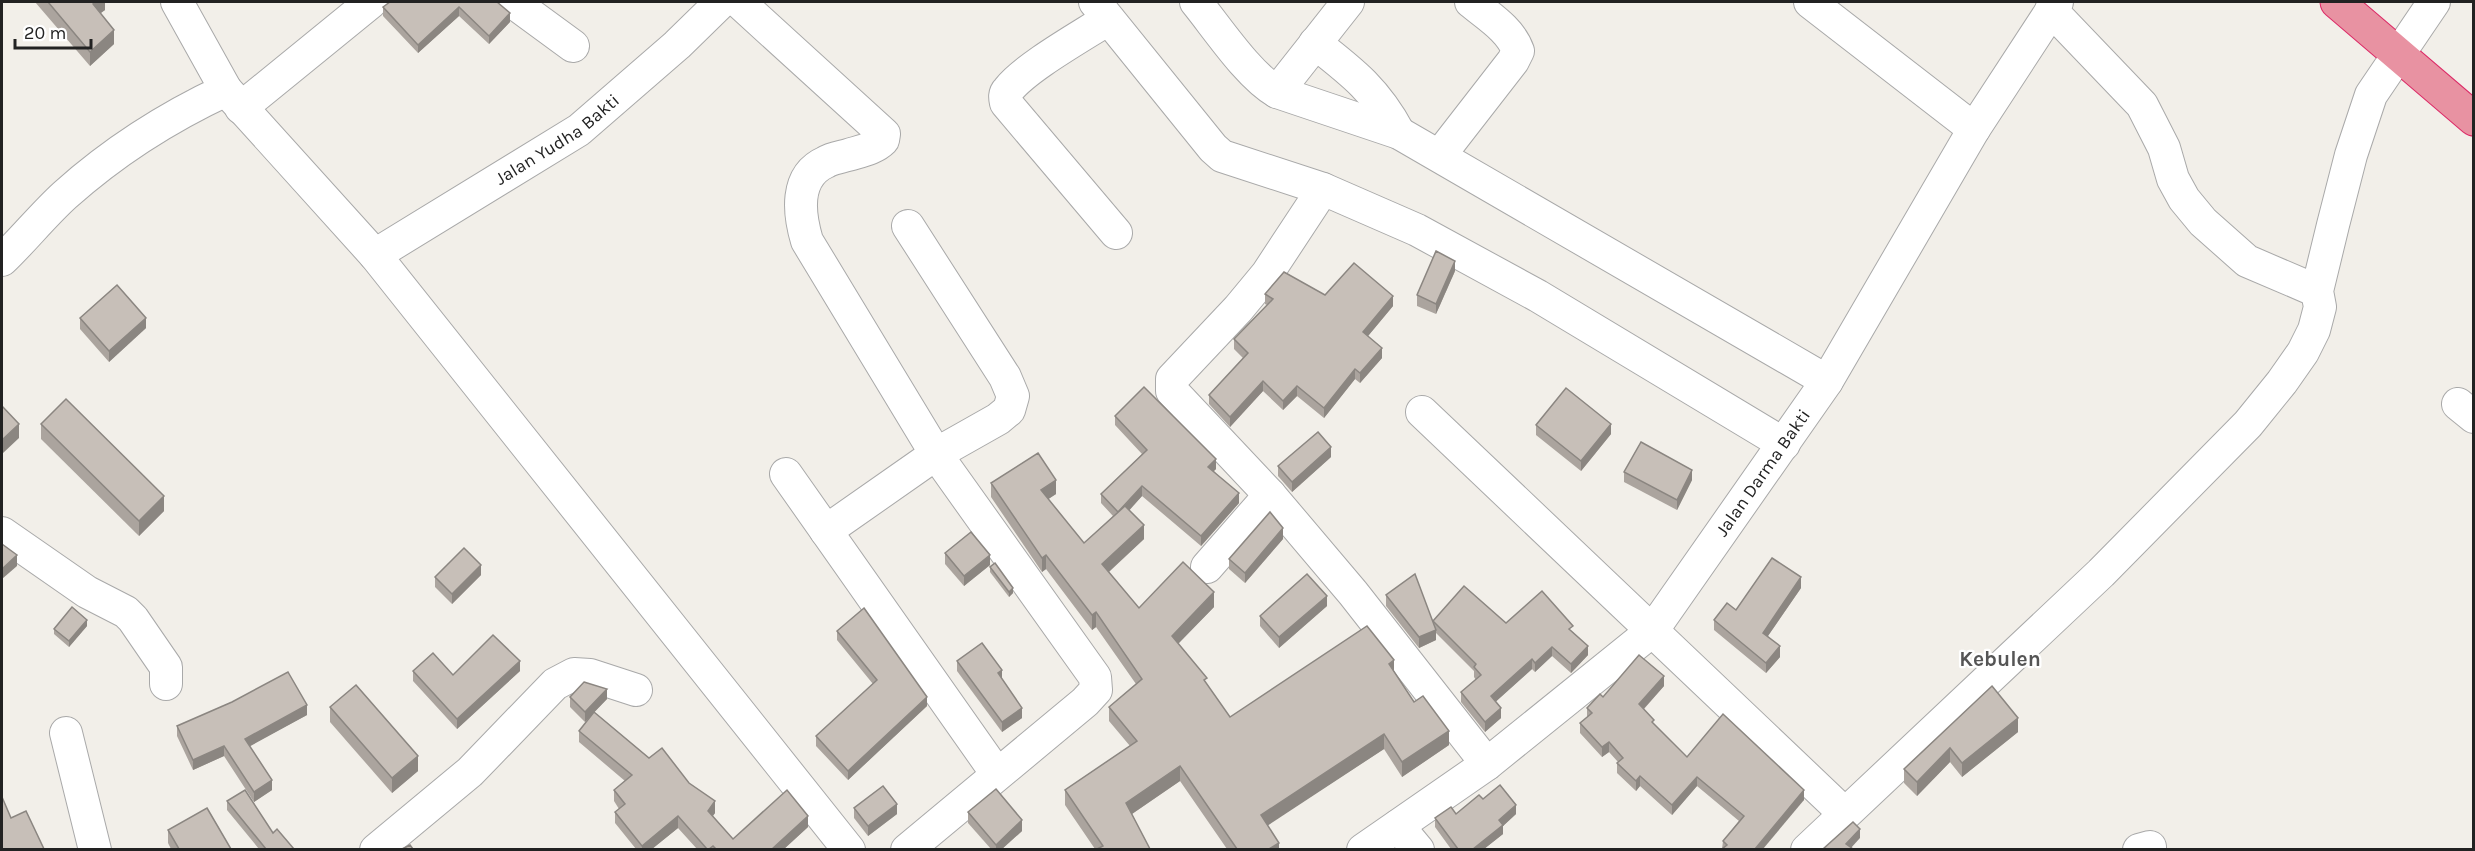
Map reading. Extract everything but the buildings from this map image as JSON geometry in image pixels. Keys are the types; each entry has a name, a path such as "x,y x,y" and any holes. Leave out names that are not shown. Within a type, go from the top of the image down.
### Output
{"highway":[{"path":"2337,2 2474,119"}],"street":[{"path":"177,2 233,99 375,255 837,846"},
{"path":"2,260 66,194 120,149 195,105 233,99 371,2"},
{"path":"513,2 573,46"},
{"name":"Jalan Yudha Bakti","path":"375,255 579,130 677,45 721,2"},
{"path":"739,2 884,134 883,140 870,149 825,162 810,172 803,185 801,221 807,241 936,454 1095,677 1096,690 1085,702 907,849"},
{"path":"1196,2 1256,75 1277,92 1399,133 1827,381"},
{"path":"1277,92 1348,2"},
{"path":"1440,155 1513,61 1518,51 1515,42 1506,31 1471,2"},
{"path":"1810,2 1974,129"},
{"path":"1807,849 2101,573 2248,424 2303,352 2318,316 2320,307 2317,291 2351,155 2368,104 2376,86 2434,2"},
{"path":"2054,6 2142,105 2164,148 2173,179 2184,199 2203,222 2247,261 2317,291"},
{"name":"Jalan Darma Bakti","path":"1363,849 1487,764 1652,631 1827,381 1974,129 2054,6"},
{"path":"1116,233 1006,103 1005,98 1006,91 1102,10 1213,148 1222,156 1323,189 1418,230 1538,296 1784,444"},
{"path":"1315,43 1368,86 1384,106 1399,133"},
{"path":"1323,189 1268,274 1170,383 1176,396 1270,495 1353,593 1487,764"},
{"path":"826,531 936,454 998,419 1009,410 1013,396 1005,377 908,226"},
{"path":"1422,412 1844,813"},
{"path":"786,474 997,774"},
{"path":"1207,567 1270,495"},
{"path":"2,533 87,592 126,612 166,667 166,684"},
{"path":"376,849 470,772 555,684 574,674 636,690"},
{"path":"66,732 95,849"},
{"path":"1398,825 1418,849"}],"district":[{"name":"Kebulen","path":"2000,659"}]}
